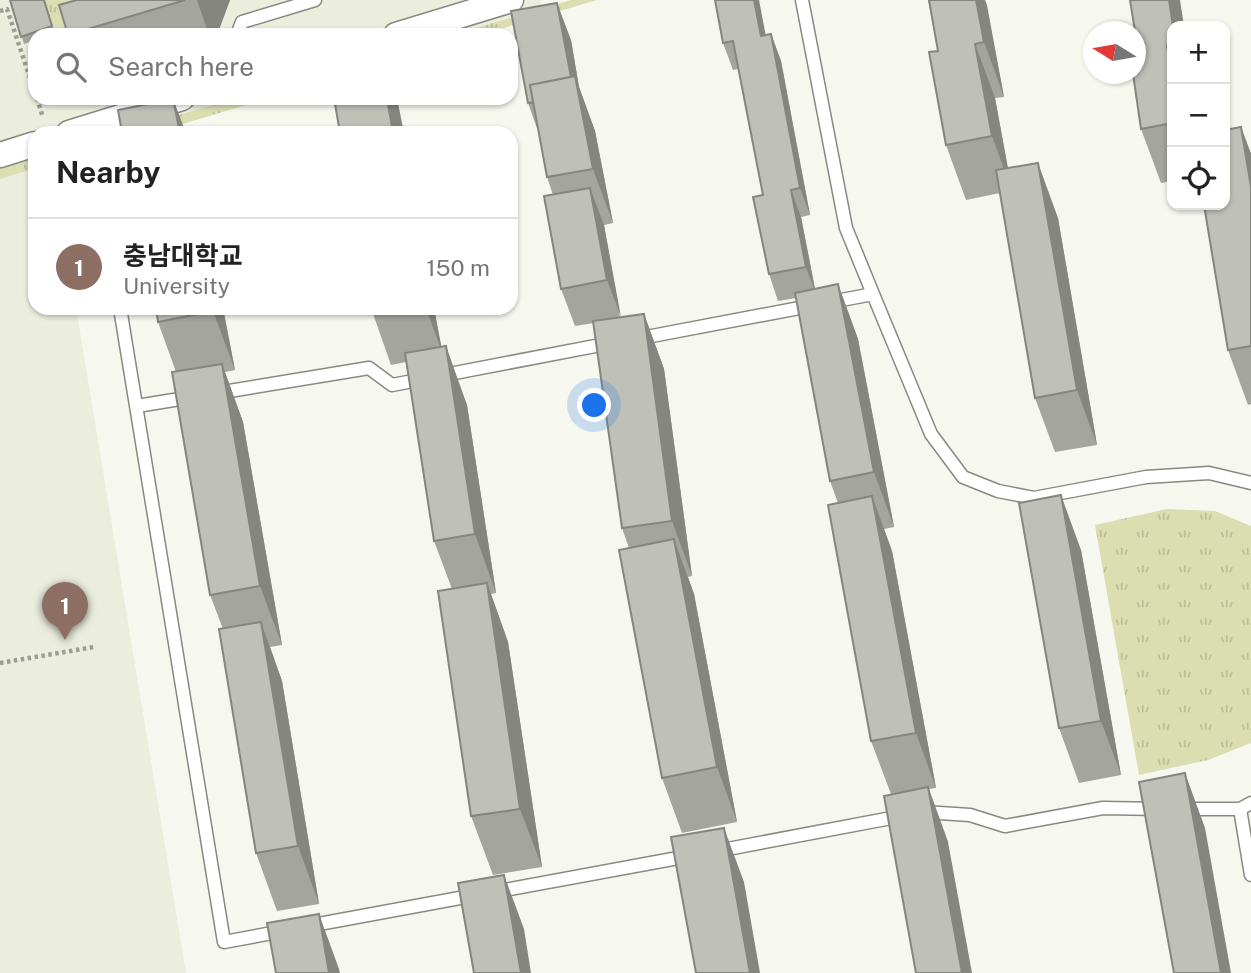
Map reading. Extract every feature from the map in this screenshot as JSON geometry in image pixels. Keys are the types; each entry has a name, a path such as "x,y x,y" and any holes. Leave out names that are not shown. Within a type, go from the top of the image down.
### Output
{"street":[{"path":"419,28 511,0"},
{"path":"92,126 159,105"},
{"path":"0,155 28,146"}],"lane":[{"path":"240,28 242,22 315,0"},
{"path":"802,0 846,228 931,434 962,477 998,491 1034,498 1146,477 1209,473 1251,483"},
{"path":"137,406 369,368 392,385 873,294"},
{"path":"121,315 224,942 925,812 970,815 1005,826 1103,808 1246,806 1251,875"}],"path":[{"path":"0,11 7,9 28,64"},
{"path":"39,105 43,118"},
{"path":"0,663 94,647"}],"shaded area":[{"path":"0,0 540,0 545,16 504,28 28,28 28,105 246,105 175,126 28,126 28,315 77,315 186,973 0,973"}],"green space":[{"path":"44,0 77,0 64,28 53,28"},
{"path":"571,0 597,0 503,28 476,28"},
{"path":"213,105 246,105 175,126 141,126"},
{"path":"28,160 28,170 0,179 0,168"},
{"path":"1167,509 1215,511 1251,526 1251,743 1208,760 1139,775 1095,525"}],"building":[{"path":"10,0 44,0 52,26 28,28 28,35 21,37"},
{"path":"77,0 185,0 91,28 66,28 59,5"},
{"path":"715,0 754,0 761,36 771,34 800,188 791,190 806,267 769,274 753,197 763,195 733,41 723,43"},
{"path":"929,0 976,0 984,42 975,44 992,136 946,145 929,52 938,51"},
{"path":"1130,0 1169,0 1172,21 1167,21 1167,124 1141,129 1134,84 1146,84 1146,21 1133,21"},
{"path":"557,3 571,77 530,85 533,102 528,103 518,49 518,28 514,28 511,11"},
{"path":"575,76 593,169 547,177 530,85"},
{"path":"143,105 174,105 179,126 121,126 118,110"},
{"path":"335,105 388,105 392,126 339,126"},
{"path":"1241,127 1251,187 1251,346 1228,350 1205,210 1230,210 1230,129"},
{"path":"1038,163 1077,390 1035,398 996,170"},
{"path":"590,188 607,280 561,289 544,196"},
{"path":"838,284 874,472 830,481 795,293"},
{"path":"644,314 672,521 622,528 593,321"},
{"path":"157,315 193,315 158,322"},
{"path":"446,346 475,534 434,541 405,353"},
{"path":"222,364 260,586 210,595 172,372"},
{"path":"1061,495 1101,721 1059,728 1019,503"},
{"path":"872,496 916,733 871,741 828,505"},
{"path":"674,539 717,767 662,778 619,550"},
{"path":"487,583 520,809 471,816 438,591"},
{"path":"261,622 298,846 256,853 219,629"},
{"path":"1185,773 1221,973 1174,973 1139,782"},
{"path":"928,787 962,973 916,973 884,796"},
{"path":"724,828 750,973 696,973 671,837"},
{"path":"504,875 521,973 474,973 458,883"},
{"path":"319,914 329,973 276,973 267,923"}],"place":[{"name":"충남대학교","path":"65,640"}]}
